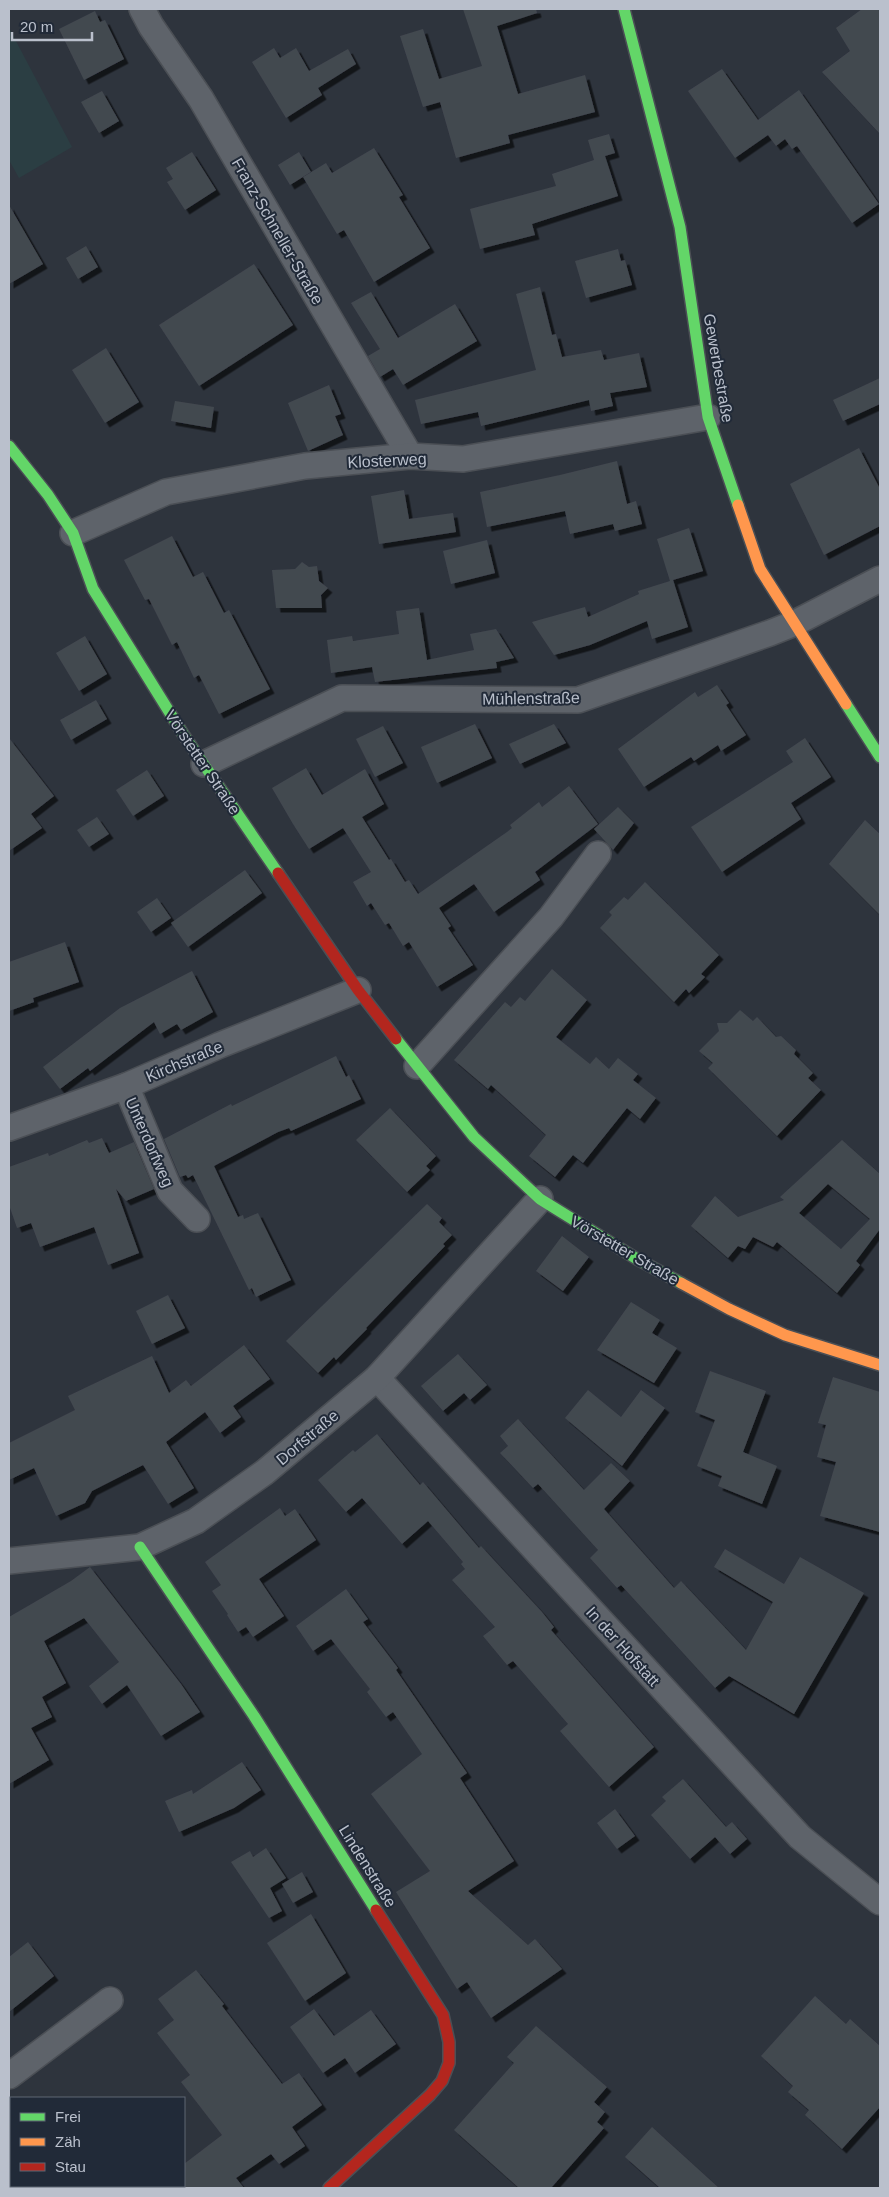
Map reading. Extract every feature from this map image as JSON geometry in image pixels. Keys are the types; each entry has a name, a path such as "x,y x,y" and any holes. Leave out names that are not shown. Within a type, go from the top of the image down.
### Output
{"street":[{"name":"Franz-Schneller-Straße","path":"142,9 151,26 201,99 410,456"},
{"name":"Gewerbestraße","path":"624,9 680,227 708,417 760,569 880,758"},
{"name":"Klosterweg","path":"73,533 166,492 305,466 410,456 463,459 708,417"},
{"name":"Vörstetter Straße","path":"9,446 48,495 73,533 93,589 183,734 358,990 474,1137 540,1199 637,1259 729,1309 802,1342 880,1364"},
{"name":"Mühlenstraße","path":"204,764 342,698 578,700 795,623 880,579"},
{"path":"417,1066 551,917 598,854"},
{"name":"Kirchstraße","path":"9,1128 126,1086 358,990"},
{"name":"Unterdorfweg","path":"126,1086 170,1191 197,1218"},
{"name":"Dorfstraße","path":"9,1561 140,1548 196,1521 265,1472 378,1378 540,1199"},
{"name":"In der Hofstatt","path":"378,1378 800,1837 880,1902"},
{"name":"Lindenstraße","path":"140,1548 254,1716 443,2014 451,2044 448,2073 433,2094 329,2188"},
{"path":"9,2076 110,2000"}],"green space":[{"path":"9,28 72,147 19,178 9,160"}],"building":[{"path":"463,9 536,9 537,13 497,26 518,94 585,75 595,112 508,135 510,143 456,158 440,102 423,107 400,36 423,29 439,79 482,66"},
{"path":"862,9 880,9 880,134 822,72 850,51 836,28"},
{"path":"95,11 100,22 105,20 124,59 84,80 59,29"},
{"path":"274,48 280,58 296,48 309,71 348,49 356,64 318,88 322,95 286,118 252,62"},
{"path":"722,69 758,120 799,90 879,204 852,223 797,146 792,149 785,139 776,146 768,135 735,158 688,91"},
{"path":"102,91 119,121 99,133 81,102"},
{"path":"609,134 615,153 605,156 618,196 532,224 535,235 480,249 470,209 556,186 552,174 594,160 588,140"},
{"path":"374,148 403,195 399,197 430,248 374,282 344,230 337,234 303,177 326,163 332,173"},
{"path":"192,152 216,190 185,210 167,182 173,179 166,168"},
{"path":"299,152 311,172 290,185 278,165"},
{"path":"9,205 43,264 9,284"},
{"path":"86,246 98,267 78,279 66,258"},
{"path":"618,249 621,261 625,260 632,285 586,298 575,261"},
{"path":"254,264 293,325 199,386 159,325"},
{"path":"540,287 552,335 556,334 562,357 601,350 604,360 639,353 647,387 610,393 613,406 591,411 589,400 481,426 478,412 421,424 415,400 536,370 516,294"},
{"path":"371,292 398,338 455,304 477,341 403,385 393,369 380,377 368,356 380,349 351,303"},
{"path":"106,348 139,402 105,423 72,370"},
{"path":"880,378 880,404 843,421 833,400"},
{"path":"329,385 341,414 335,416 343,435 308,451 288,403"},
{"path":"175,401 214,407 211,428 171,421"},
{"path":"859,448 880,489 880,526 824,555 790,484"},
{"path":"617,461 627,504 636,501 642,524 615,531 613,524 570,534 565,511 487,527 480,492"},
{"path":"404,490 409,519 453,513 456,532 379,544 371,496"},
{"path":"689,528 703,571 673,580 688,627 652,639 647,621 590,645 554,655 532,622 585,607 588,617 639,594 638,591 670,581 657,539"},
{"path":"172,536 193,577 203,572 224,613 229,610 270,689 219,714 199,675 194,678 177,642 172,645 149,599 145,600 124,560"},
{"path":"487,540 495,573 451,584 443,551"},
{"path":"302,562 309,567 317,566 319,581 328,588 321,595 322,608 276,608 272,570 295,569"},
{"path":"419,608 427,660 474,650 470,634 496,629 514,658 496,662 497,668 375,682 372,667 331,673 327,640 352,636 353,641 399,634 396,611"},
{"path":"85,636 107,674 79,691 56,653"},
{"path":"717,685 729,703 726,705 746,735 721,751 718,745 694,761 691,757 644,787 618,749 695,692 698,697"},
{"path":"96,700 107,719 71,740 60,720"},
{"path":"475,724 492,758 437,783 421,747"},
{"path":"554,724 566,743 520,764 509,744"},
{"path":"383,726 403,763 375,777 356,739"},
{"path":"9,738 54,796 31,814 42,828 9,851"},
{"path":"805,738 831,777 791,803 801,819 722,872 691,827 793,762 786,751"},
{"path":"306,768 322,795 365,769 384,804 362,817 405,882 409,880 418,894 507,832 512,828 510,825 539,802 542,807 569,786 598,824 535,872 540,880 494,912 474,884 439,908 451,926 448,928 473,965 437,987 409,942 403,946 389,923 385,925 371,903 367,906 353,882 371,872 343,828 309,849 293,824 272,788"},
{"path":"147,770 164,796 133,816 116,790"},
{"path":"618,807 634,823 613,850 594,829"},
{"path":"97,817 109,834 89,847 77,830"},
{"path":"865,820 880,834 880,915 829,864"},
{"path":"245,870 262,893 188,947 171,923"},
{"path":"645,882 719,955 701,974 705,977 689,993 686,989 674,1002 600,928 612,915 609,912 624,897 628,900"},
{"path":"157,898 171,918 151,932 137,912"},
{"path":"65,942 79,982 33,998 34,1002 9,1011 9,962"},
{"path":"552,969 587,1000 556,1037 590,1064 596,1057 609,1069 618,1058 638,1074 633,1080 656,1098 640,1119 627,1108 583,1163 573,1155 555,1177 529,1156 546,1135 491,1085 488,1089 454,1060 505,1002 511,1007 520,997 525,1001"},
{"path":"192,971 213,1012 181,1030 177,1024 160,1034 154,1022 90,1071 88,1068 60,1089 43,1067 120,1008"},
{"path":"740,1010 753,1021 757,1017 776,1037 781,1036 796,1050 794,1054 813,1073 808,1078 821,1090 777,1136 708,1068 713,1063 699,1051 719,1031 717,1023 727,1023"},
{"path":"336,1056 346,1077 349,1075 361,1099 291,1131 289,1128 278,1132 214,1166 238,1217 243,1215 244,1219 258,1213 291,1280 256,1297 252,1288 249,1290 193,1175 188,1178 186,1175 180,1177 164,1139 231,1104 232,1106"},
{"path":"390,1108 436,1156 426,1166 430,1170 407,1192 356,1140"},
{"path":"102,1138 109,1153 134,1142 154,1189 126,1201 116,1189 139,1253 108,1265 94,1227 40,1247 31,1223 17,1228 9,1205 9,1167 48,1153 49,1156 87,1140 89,1143"},
{"path":"842,1140 880,1174 880,1229 856,1261 860,1265 837,1293 777,1242 773,1247 753,1237 745,1249 738,1246 728,1258 691,1226 715,1196 738,1217 784,1200 780,1197","holes":["828,1184 870,1219 841,1249 799,1213"]},
{"path":"427,1204 442,1218 439,1222 452,1235 443,1244 445,1246 336,1360 334,1357 318,1373 286,1341"},
{"path":"562,1236 589,1257 563,1291 536,1271"},
{"path":"168,1295 185,1328 152,1344 136,1311"},
{"path":"631,1302 660,1320 652,1333 677,1348 654,1383 597,1350"},
{"path":"244,1345 270,1379 233,1406 241,1417 220,1433 205,1412 166,1442 194,1488 168,1504 143,1465 92,1491 85,1503 56,1516 34,1468 9,1480 9,1443 75,1410 68,1396 152,1356 169,1393 186,1380 191,1386"},
{"path":"458,1354 487,1385 470,1400 464,1393 443,1411 421,1386"},
{"path":"710,1371 766,1391 743,1452 777,1466 762,1504 718,1486 722,1476 697,1466 715,1420 695,1412"},
{"path":"833,1377 880,1392 880,1532 820,1516 836,1462 817,1457 826,1425 818,1423"},
{"path":"588,1390 621,1417 641,1390 665,1408 622,1466 565,1418"},
{"path":"518,1419 584,1490 611,1463 630,1481 604,1509 674,1588 681,1581 746,1650 773,1602 714,1567 725,1549 784,1584 800,1557 864,1593 794,1714 729,1676 715,1688 621,1585 617,1588 590,1558 598,1550 538,1484 533,1488 500,1453 508,1446 500,1436"},
{"path":"377,1434 420,1485 423,1482 479,1548 481,1546 542,1612 554,1627 551,1630 654,1747 609,1787 560,1731 568,1724 513,1661 507,1665 483,1636 495,1627 452,1580 465,1569 461,1564 463,1562 428,1521 402,1544 362,1498 346,1512 318,1480 353,1450 355,1452"},
{"path":"280,1508 285,1516 295,1509 316,1540 259,1579 284,1616 253,1637 246,1627 238,1632 227,1615 212,1591 221,1585 205,1562"},
{"path":"90,1567 181,1684 200,1712 161,1736 127,1685 102,1704 89,1686 119,1662 84,1618 44,1641 66,1683 42,1697 52,1717 31,1728 49,1760 9,1784 9,1617 71,1581"},
{"path":"346,1589 368,1619 363,1622 398,1668 396,1670 467,1773 460,1778 514,1861 468,1891 528,1945 535,1939 562,1969 491,2018 467,1982 457,1989 396,1892 430,1871 371,1794 422,1754 393,1712 386,1717 367,1692 370,1689 331,1639 313,1651 296,1626"},
{"path":"242,1762 261,1790 234,1808 179,1832 165,1801 192,1790 193,1794"},
{"path":"683,1779 726,1827 732,1822 747,1839 730,1854 715,1837 690,1859 651,1815 666,1801 662,1797"},
{"path":"615,1809 635,1836 617,1849 597,1823"},
{"path":"266,1848 286,1878 270,1888 282,1911 269,1918 231,1862 250,1851 253,1857"},
{"path":"302,1872 313,1892 293,1903 282,1884"},
{"path":"311,1914 346,1973 305,2001 267,1943"},
{"path":"28,1942 54,1976 9,2012 9,1957"},
{"path":"196,1970 224,2004 222,2006 282,2084 299,2073 322,2105 292,2127 305,2146 279,2164 271,2154 236,2178 244,2188 184,2188 185,2163 222,2135 181,2082 190,2075 157,2033 174,2020 158,1999"},
{"path":"815,1996 846,2024 850,2019 880,2046 880,2107 842,2149 805,2115 809,2110 788,2092 793,2086 761,2056"},
{"path":"314,2009 334,2036 371,2010 396,2044 355,2073 345,2058 323,2073 290,2027"},
{"path":"536,2026 607,2087 594,2102 605,2112 597,2122 604,2128 551,2188 519,2188 454,2130 514,2063 507,2057"},
{"path":"652,2127 719,2188 660,2188 625,2157"}],"traffic: fast":[{"path":"624,9 680,227 708,417 738,505"},
{"path":"9,446 48,495 73,533 93,589 183,734 278,873"},
{"path":"846,704 880,757"},
{"path":"396,1039 474,1137 540,1199 637,1259 681,1283"},
{"path":"140,1547 254,1716 376,1910"}],"traffic: slow":[{"path":"738,505 760,569 846,704"},
{"path":"681,1283 729,1309 785,1335 880,1365"}],"traffic: jam":[{"path":"278,873 358,990 396,1039"},
{"path":"329,2188 430,2095 442,2081 449,2063 449,2042 443,2015 376,1910"}]}
